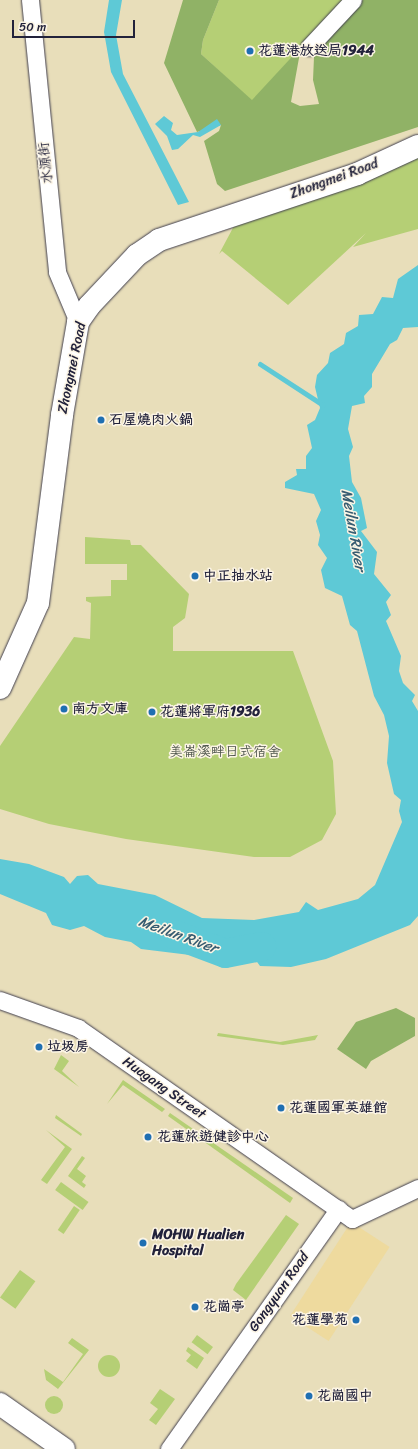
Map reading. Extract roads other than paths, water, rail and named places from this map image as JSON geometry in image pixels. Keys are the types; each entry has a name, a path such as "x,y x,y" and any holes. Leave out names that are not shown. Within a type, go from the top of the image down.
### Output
{"main road":[{"name":"Zhongmei Road","path":"0,688 17,655 38,603 62,415 78,322 137,255 159,240 357,174 418,146"},
{"path":"0,1404 64,1449"}],"street":[{"name":"水源街","path":"30,0 57,272 78,322"},
{"path":"309,47 353,0"},
{"name":"Huagang Street","path":"0,1000 78,1028 338,1209"},
{"path":"338,1209 352,1219 418,1188"},
{"name":"Gongyuan Road","path":"169,1449 338,1209"}],"water":[{"path":"109,0 122,0 116,35 123,74 189,202 178,205 111,72 104,32"},
{"path":"164,116 173,123 171,130 177,135 198,132 217,119 221,125 200,137 193,135 178,149 172,150 167,136 155,124"},
{"path":"418,265 418,327 403,328 397,340 390,344 372,374 372,387 364,396 365,403 352,406 348,429 353,447 349,456 352,482 361,498 367,528 361,531 377,552 374,574 391,595 386,602 391,615 386,621 401,656 399,671 403,683 415,695 412,701 418,711 418,916 410,925 326,959 291,967 260,966 252,955 242,965 229,960 216,945 190,955 141,949 131,942 105,937 84,926 70,930 52,925 46,913 0,894 0,859 29,864 64,877 70,884 77,876 88,875 98,884 155,895 202,918 254,920 299,912 306,902 318,910 358,899 375,885 402,822 399,811 401,800 394,794 387,763 389,736 384,715 374,696 357,631 350,625 342,596 325,588 321,570 327,558 318,545 320,535 316,521 321,510 314,494 285,488 285,482 297,475 296,469 306,469 306,456 312,448 307,425 315,420 320,408 315,387 317,375 328,363 330,353 344,344 346,333 358,326 359,315 373,314 382,297 393,298 398,279"}],"waterway":[{"path":"260,364 323,405"},
{"name":"Meilun River","path":"174,934 225,953 261,946"}],"place":[{"name":"花蓮港放送局1944","path":"250,51"},
{"name":"石屋燒肉火鍋","path":"101,420"},
{"name":"中正抽水站","path":"195,576"},
{"name":"南方文庫","path":"64,709"},
{"name":"花蓮將軍府1936","path":"152,712"},
{"name":"垃圾房","path":"39,1047"},
{"name":"花蓮國軍英雄館","path":"281,1108"},
{"name":"花蓮旅遊健診中心","path":"148,1137"},
{"name":"MOHW Hualien Hospital","path":"143,1243"},
{"name":"花崗亭","path":"195,1307"},
{"name":"花蓮學苑","path":"356,1320"},
{"name":"花崗國中","path":"309,1396"}],"park label":[{"name":"美崙溪畔日式宿舍","path":"225,752"}]}
